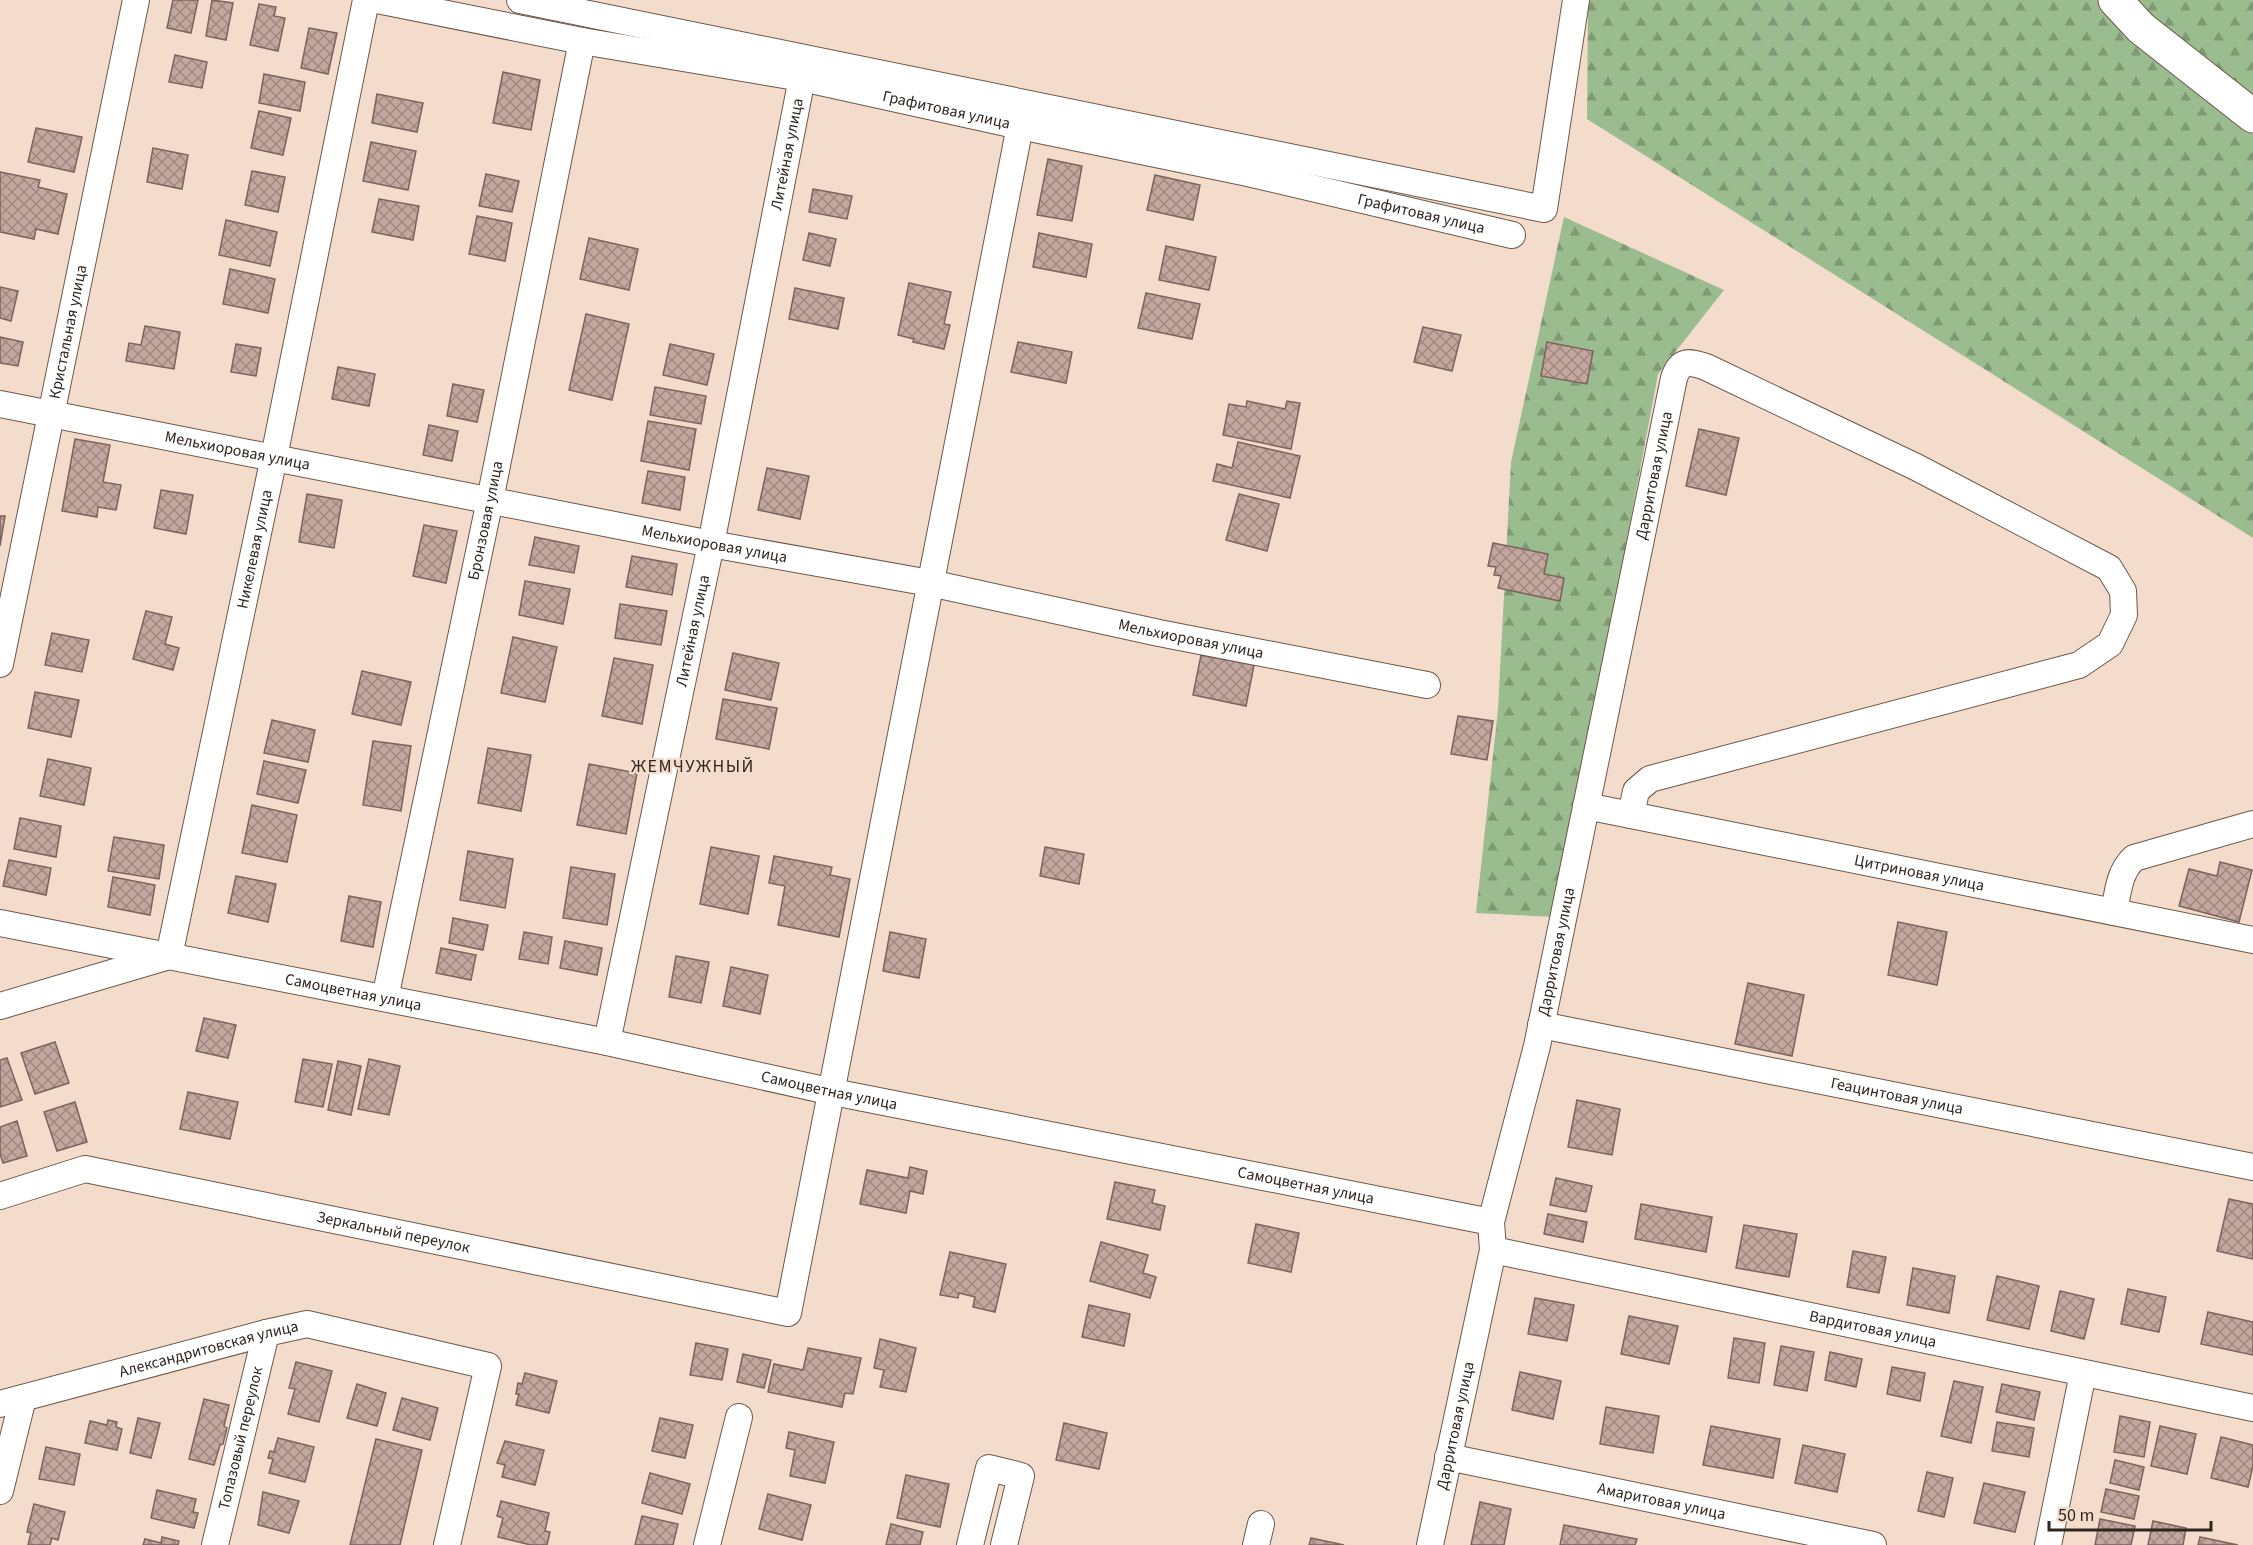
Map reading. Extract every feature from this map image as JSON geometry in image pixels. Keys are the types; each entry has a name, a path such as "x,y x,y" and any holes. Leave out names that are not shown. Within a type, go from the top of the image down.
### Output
{"street":[{"name":"Кристальная улица","path":"0,664 136,0"},
{"name":"Никелевая улица","path":"169,956 274,457 366,0"},
{"name":"Графитовая улица","path":"377,0 582,42 802,78 1248,173 1512,235"},
{"path":"520,0 582,6 1544,209 1576,0"},
{"path":"2115,0 2141,28 2253,116"},
{"name":"Бронзовая улица","path":"385,998 490,500 582,42"},
{"name":"Литейная улица","path":"607,1042 711,544 802,78"},
{"path":"832,1092 1020,126"},
{"name":"Дарритовая улица","path":"1430,1545 1493,1250 1491,1222 1541,1025 1677,368 1686,363 1706,367 1905,462 2109,568 2123,591 2124,615 2110,644 2079,665 1650,779 1636,791 1630,815"},
{"name":"Мельхиоровая улица","path":"0,404 711,544 930,583 1159,633 1427,685"},
{"name":"Цитриновая улица","path":"1586,806 2253,940"},
{"path":"2114,912 2121,876 2126,866 2134,858 2253,824"},
{"name":"Самоцветная улица","path":"0,923 607,1042 832,1092 1491,1222"},
{"name":"Самоцветная улица","path":"0,1006 169,956"},
{"name":"Геацинтовая улица","path":"1541,1025 2253,1167"},
{"name":"Зеркальный переулок","path":"0,1196 85,1169 788,1313 832,1092"},
{"name":"Вардитовая улица","path":"1493,1250 2253,1408"},
{"name":"Александритовская улица","path":"12,1401 307,1324 489,1366 447,1545"},
{"name":"Топазовый переулок","path":"215,1545 266,1333"},
{"path":"2048,1545 2083,1373"},
{"path":"0,1491 12,1401"},
{"path":"707,1545 738,1417"},
{"name":"Амаритовая улица","path":"1448,1457 1873,1545"},
{"path":"970,1545 989,1468 1021,1476 1004,1545"}],"green space":[{"path":"1588,0 2253,0 2253,538 1587,119"},
{"path":"1564,217 1724,290 1658,374 1556,917 1476,913 1498,709 1511,462"}],"building":[{"path":"173,0 198,0 191,33 167,28"},
{"path":"212,0 233,3 226,40 206,36"},
{"path":"259,4 276,7 274,16 285,18 278,51 250,45"},
{"path":"309,28 337,33 328,74 301,68"},
{"path":"175,55 207,62 202,88 169,82"},
{"path":"503,72 540,80 531,130 493,123"},
{"path":"264,74 305,82 300,111 259,103"},
{"path":"377,94 423,103 417,132 372,123"},
{"path":"259,111 291,118 283,155 251,148"},
{"path":"36,128 82,137 74,172 28,162"},
{"path":"371,142 416,151 408,190 363,181"},
{"path":"153,148 188,155 182,189 147,182"},
{"path":"1048,159 1082,166 1072,221 1037,215"},
{"path":"252,171 285,177 278,212 245,205"},
{"path":"0,172 40,180 38,187 67,194 58,234 36,229 34,239 0,232"},
{"path":"486,174 519,181 512,212 479,206"},
{"path":"1155,175 1200,185 1193,220 1147,210"},
{"path":"813,189 852,196 847,219 809,212"},
{"path":"379,199 419,206 413,240 372,232"},
{"path":"477,216 512,223 505,261 469,254"},
{"path":"226,220 277,232 270,266 219,255"},
{"path":"809,233 836,239 830,266 803,260"},
{"path":"1039,233 1092,244 1086,277 1033,267"},
{"path":"589,238 638,249 629,290 580,279"},
{"path":"1166,246 1216,257 1209,290 1159,280"},
{"path":"230,269 275,279 268,313 223,304"},
{"path":"909,283 951,292 944,324 950,325 944,349 913,342 914,339 898,335"},
{"path":"0,287 18,291 11,321 0,318"},
{"path":"795,288 844,298 838,329 789,319"},
{"path":"1146,293 1200,304 1192,339 1138,328"},
{"path":"586,314 629,324 612,400 569,390"},
{"path":"145,326 180,332 174,369 126,361 129,343 141,345"},
{"path":"1423,327 1461,335 1452,371 1414,362"},
{"path":"0,337 23,342 18,366 0,363"},
{"path":"1018,342 1072,352 1066,383 1011,372"},
{"path":"1547,342 1593,351 1587,384 1541,376"},
{"path":"236,344 261,348 256,376 231,372"},
{"path":"670,344 714,354 707,385 663,375"},
{"path":"338,367 375,374 369,406 332,399"},
{"path":"453,384 484,390 477,422 447,416"},
{"path":"655,387 706,396 701,424 650,415"},
{"path":"1247,401 1285,409 1287,401 1300,403 1291,449 1223,435 1229,404 1246,407"},
{"path":"648,421 696,429 689,470 641,461"},
{"path":"429,425 458,431 452,461 423,455"},
{"path":"1699,429 1739,438 1726,495 1686,486"},
{"path":"75,439 110,445 103,482 121,485 116,510 98,507 97,517 62,511"},
{"path":"1238,442 1300,456 1290,498 1213,481 1217,464 1232,468"},
{"path":"767,468 809,476 800,519 758,510"},
{"path":"648,471 685,477 680,510 642,503"},
{"path":"161,490 193,495 186,534 154,528"},
{"path":"307,494 342,500 334,548 299,542"},
{"path":"1239,494 1279,504 1267,551 1226,540"},
{"path":"0,516 5,516 0,546"},
{"path":"424,525 457,531 446,583 413,576"},
{"path":"535,537 579,546 574,573 529,565"},
{"path":"1493,543 1548,554 1544,574 1564,578 1560,601 1498,588 1501,576 1494,575 1496,567 1488,566"},
{"path":"632,556 677,564 672,595 626,587"},
{"path":"525,581 570,589 563,624 519,615"},
{"path":"620,604 667,611 661,645 615,638"},
{"path":"146,611 172,617 165,644 179,648 173,670 133,659"},
{"path":"52,633 89,640 82,672 45,665"},
{"path":"513,637 557,647 545,702 501,693"},
{"path":"733,653 779,663 771,700 725,690"},
{"path":"1201,655 1254,665 1246,706 1193,695"},
{"path":"614,658 653,665 642,724 602,716"},
{"path":"362,671 411,682 401,725 352,714"},
{"path":"35,692 79,700 71,737 28,728"},
{"path":"723,699 777,708 769,749 716,739"},
{"path":"1458,716 1493,721 1487,760 1451,754"},
{"path":"272,720 315,730 308,762 264,753"},
{"path":"373,741 411,746 401,811 363,805"},
{"path":"488,748 531,755 521,811 478,803"},
{"path":"48,759 91,768 84,805 40,796"},
{"path":"264,761 306,770 298,803 257,794"},
{"path":"589,764 637,773 626,834 577,825"},
{"path":"252,805 297,815 287,862 242,853"},
{"path":"20,818 61,826 56,857 14,849"},
{"path":"114,837 164,845 159,879 108,871"},
{"path":"711,847 759,856 748,914 700,904"},
{"path":"1045,847 1084,854 1079,884 1040,876"},
{"path":"468,851 513,859 505,908 460,900"},
{"path":"774,856 832,867 830,875 850,879 839,937 778,925 785,886 769,883"},
{"path":"9,860 51,868 46,895 3,886"},
{"path":"2220,862 2252,870 2239,922 2179,906 2189,869 2217,876"},
{"path":"571,867 615,874 607,925 563,918"},
{"path":"236,876 276,884 268,922 228,913"},
{"path":"113,877 155,885 150,915 108,907"},
{"path":"349,896 381,902 373,947 341,941"},
{"path":"453,918 488,925 483,950 449,943"},
{"path":"1898,922 1947,932 1937,985 1888,975"},
{"path":"524,932 552,937 548,964 519,959"},
{"path":"890,932 926,939 919,978 883,971"},
{"path":"565,941 602,948 597,975 560,968"},
{"path":"441,948 476,955 471,980 436,973"},
{"path":"676,956 709,962 701,1003 669,997"},
{"path":"731,967 768,975 760,1014 723,1006"},
{"path":"1748,983 1804,995 1792,1056 1735,1044"},
{"path":"204,1018 236,1025 228,1058 196,1051"},
{"path":"55,1042 69,1083 35,1094 21,1053"},
{"path":"7,1058 22,1100 0,1107 0,1060"},
{"path":"303,1059 332,1064 323,1107 295,1102"},
{"path":"369,1059 400,1066 389,1115 358,1109"},
{"path":"338,1061 361,1066 351,1115 328,1110"},
{"path":"188,1092 238,1102 230,1139 180,1129"},
{"path":"1577,1100 1620,1109 1612,1155 1568,1147"},
{"path":"75,1102 87,1142 57,1151 44,1112"},
{"path":"17,1121 27,1156 3,1163 0,1154 0,1127"},
{"path":"910,1167 927,1171 923,1194 910,1191 906,1213 860,1204 867,1170 908,1178"},
{"path":"1556,1178 1592,1186 1586,1212 1550,1205"},
{"path":"1115,1182 1155,1190 1152,1203 1165,1206 1160,1230 1107,1219"},
{"path":"2229,1199 2253,1204 2253,1259 2217,1251"},
{"path":"1641,1204 1712,1217 1706,1252 1635,1239"},
{"path":"1548,1214 1587,1222 1583,1242 1544,1234"},
{"path":"1256,1224 1299,1233 1291,1272 1248,1263"},
{"path":"1744,1225 1797,1234 1789,1277 1736,1268"},
{"path":"1101,1242 1148,1255 1143,1273 1156,1277 1150,1298 1090,1281"},
{"path":"1853,1251 1886,1257 1879,1293 1847,1287"},
{"path":"950,1252 1006,1264 995,1312 973,1307 975,1297 959,1293 958,1298 940,1295"},
{"path":"1913,1268 1955,1276 1949,1313 1907,1305"},
{"path":"1997,1276 2039,1286 2029,1329 1987,1320"},
{"path":"2128,1289 2166,1297 2159,1332 2121,1324"},
{"path":"2060,1291 2094,1299 2084,1339 2051,1331"},
{"path":"1535,1298 1574,1305 1567,1341 1528,1334"},
{"path":"1089,1305 1130,1314 1124,1346 1082,1337"},
{"path":"2208,1312 2253,1322 2253,1355 2201,1344"},
{"path":"1629,1316 1678,1326 1669,1364 1621,1354"},
{"path":"1734,1338 1765,1343 1759,1383 1728,1378"},
{"path":"880,1339 916,1348 906,1392 880,1387 884,1370 874,1368"},
{"path":"696,1343 728,1349 722,1380 690,1375"},
{"path":"1781,1346 1814,1352 1807,1391 1774,1385"},
{"path":"808,1348 861,1358 853,1394 845,1393 842,1407 768,1392 774,1364 803,1370"},
{"path":"1830,1352 1862,1359 1856,1387 1825,1380"},
{"path":"743,1354 771,1360 764,1388 737,1382"},
{"path":"296,1362 332,1371 319,1422 288,1414 295,1389 289,1388"},
{"path":"1892,1367 1925,1373 1920,1401 1887,1394"},
{"path":"1520,1372 1561,1381 1553,1419 1512,1410"},
{"path":"525,1373 557,1381 549,1413 516,1405 519,1394 516,1394 518,1383 522,1384"},
{"path":"1954,1381 1983,1387 1971,1443 1941,1436"},
{"path":"357,1384 386,1393 377,1426 347,1418"},
{"path":"2002,1384 2040,1392 2034,1420 1996,1412"},
{"path":"402,1398 438,1408 430,1440 393,1430"},
{"path":"204,1399 229,1405 223,1444 220,1445 214,1465 189,1459"},
{"path":"1606,1407 1659,1416 1653,1453 1600,1444"},
{"path":"2120,1416 2150,1422 2144,1457 2114,1452"},
{"path":"138,1418 160,1423 151,1458 130,1453"},
{"path":"660,1418 693,1425 685,1458 652,1451"},
{"path":"108,1420 117,1422 116,1427 122,1429 117,1450 85,1443 90,1421 107,1425"},
{"path":"1997,1422 2034,1428 2029,1457 1992,1451"},
{"path":"1064,1423 1107,1433 1099,1469 1056,1460"},
{"path":"1711,1426 1780,1439 1773,1478 1703,1465"},
{"path":"2160,1426 2196,1434 2187,1474 2151,1466"},
{"path":"789,1432 834,1442 825,1483 790,1476 795,1450 786,1448"},
{"path":"2221,1437 2253,1445 2253,1466 2248,1487 2211,1478"},
{"path":"278,1438 314,1447 305,1482 269,1473 273,1459 268,1458 270,1451 274,1452"},
{"path":"376,1439 422,1450 400,1545 350,1545"},
{"path":"505,1441 544,1450 535,1485 502,1477 505,1465 497,1463"},
{"path":"1803,1445 1845,1454 1837,1492 1795,1483"},
{"path":"46,1447 80,1454 74,1485 39,1479"},
{"path":"2115,1460 2144,1467 2139,1490 2110,1483"},
{"path":"1927,1472 1953,1478 1944,1517 1918,1511"},
{"path":"650,1473 690,1484 682,1514 642,1503"},
{"path":"906,1475 949,1484 940,1527 897,1518"},
{"path":"1984,1483 2025,1492 2015,1532 1974,1523"},
{"path":"2106,1489 2139,1496 2134,1519 2101,1512"},
{"path":"157,1490 196,1499 193,1512 198,1513 194,1528 151,1518"},
{"path":"263,1492 299,1501 289,1533 258,1525"},
{"path":"768,1494 811,1505 802,1540 759,1529"},
{"path":"501,1501 549,1513 545,1531 550,1532 547,1545 531,1545 498,1537 503,1518 497,1516"},
{"path":"1480,1502 1511,1509 1504,1545 1471,1545"},
{"path":"34,1504 65,1512 58,1540 52,1538 50,1545 28,1545 31,1533 27,1532"},
{"path":"642,1516 678,1524 673,1545 635,1545"},
{"path":"2100,1519 2135,1526 2131,1545 2095,1545"},
{"path":"2153,1521 2186,1528 2183,1545 2148,1545"},
{"path":"891,1524 923,1532 920,1545 886,1545"},
{"path":"1564,1525 1637,1539 1635,1545 1560,1545"},
{"path":"162,1537 179,1541 178,1545 143,1545 145,1539 161,1543"},
{"path":"2200,1537 2238,1545 2198,1545"},
{"path":"1311,1538 1344,1545 1309,1545"}],"district":[{"name":"ЖЕМЧУЖНЫЙ","path":"693,766"}]}
